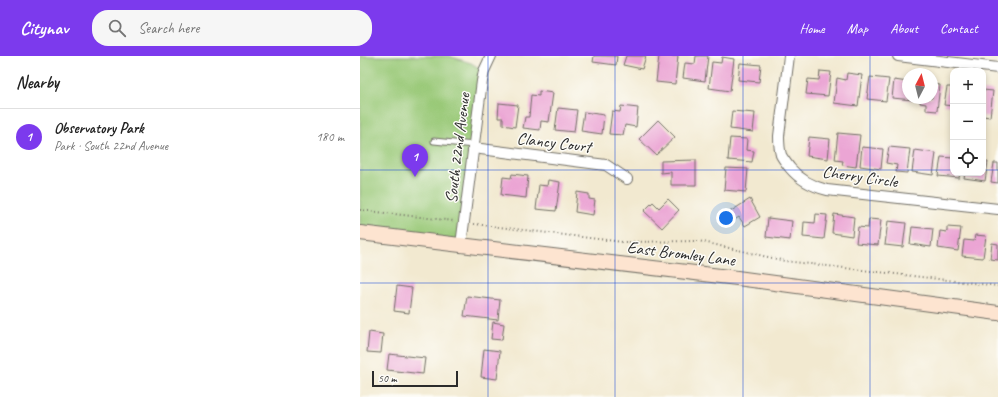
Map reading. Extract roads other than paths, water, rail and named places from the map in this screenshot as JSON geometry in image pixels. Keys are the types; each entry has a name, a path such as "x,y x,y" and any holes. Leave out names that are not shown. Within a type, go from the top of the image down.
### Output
{"main road":[{"name":"East Bromley Lane","path":"360,233 729,277 998,313"}],"street":[{"name":"South 22nd Avenue","path":"461,245 482,81 484,71 491,56"},
{"name":"Cherry Circle","path":"789,56 779,146 792,178 826,190 998,209"},
{"path":"898,56 998,68"},
{"name":"Clancy Court","path":"474,147 606,165 627,179"}],"lane":[{"path":"434,141 474,147"}],"place":[{"name":"Observatory Park","path":"415,177"}]}
